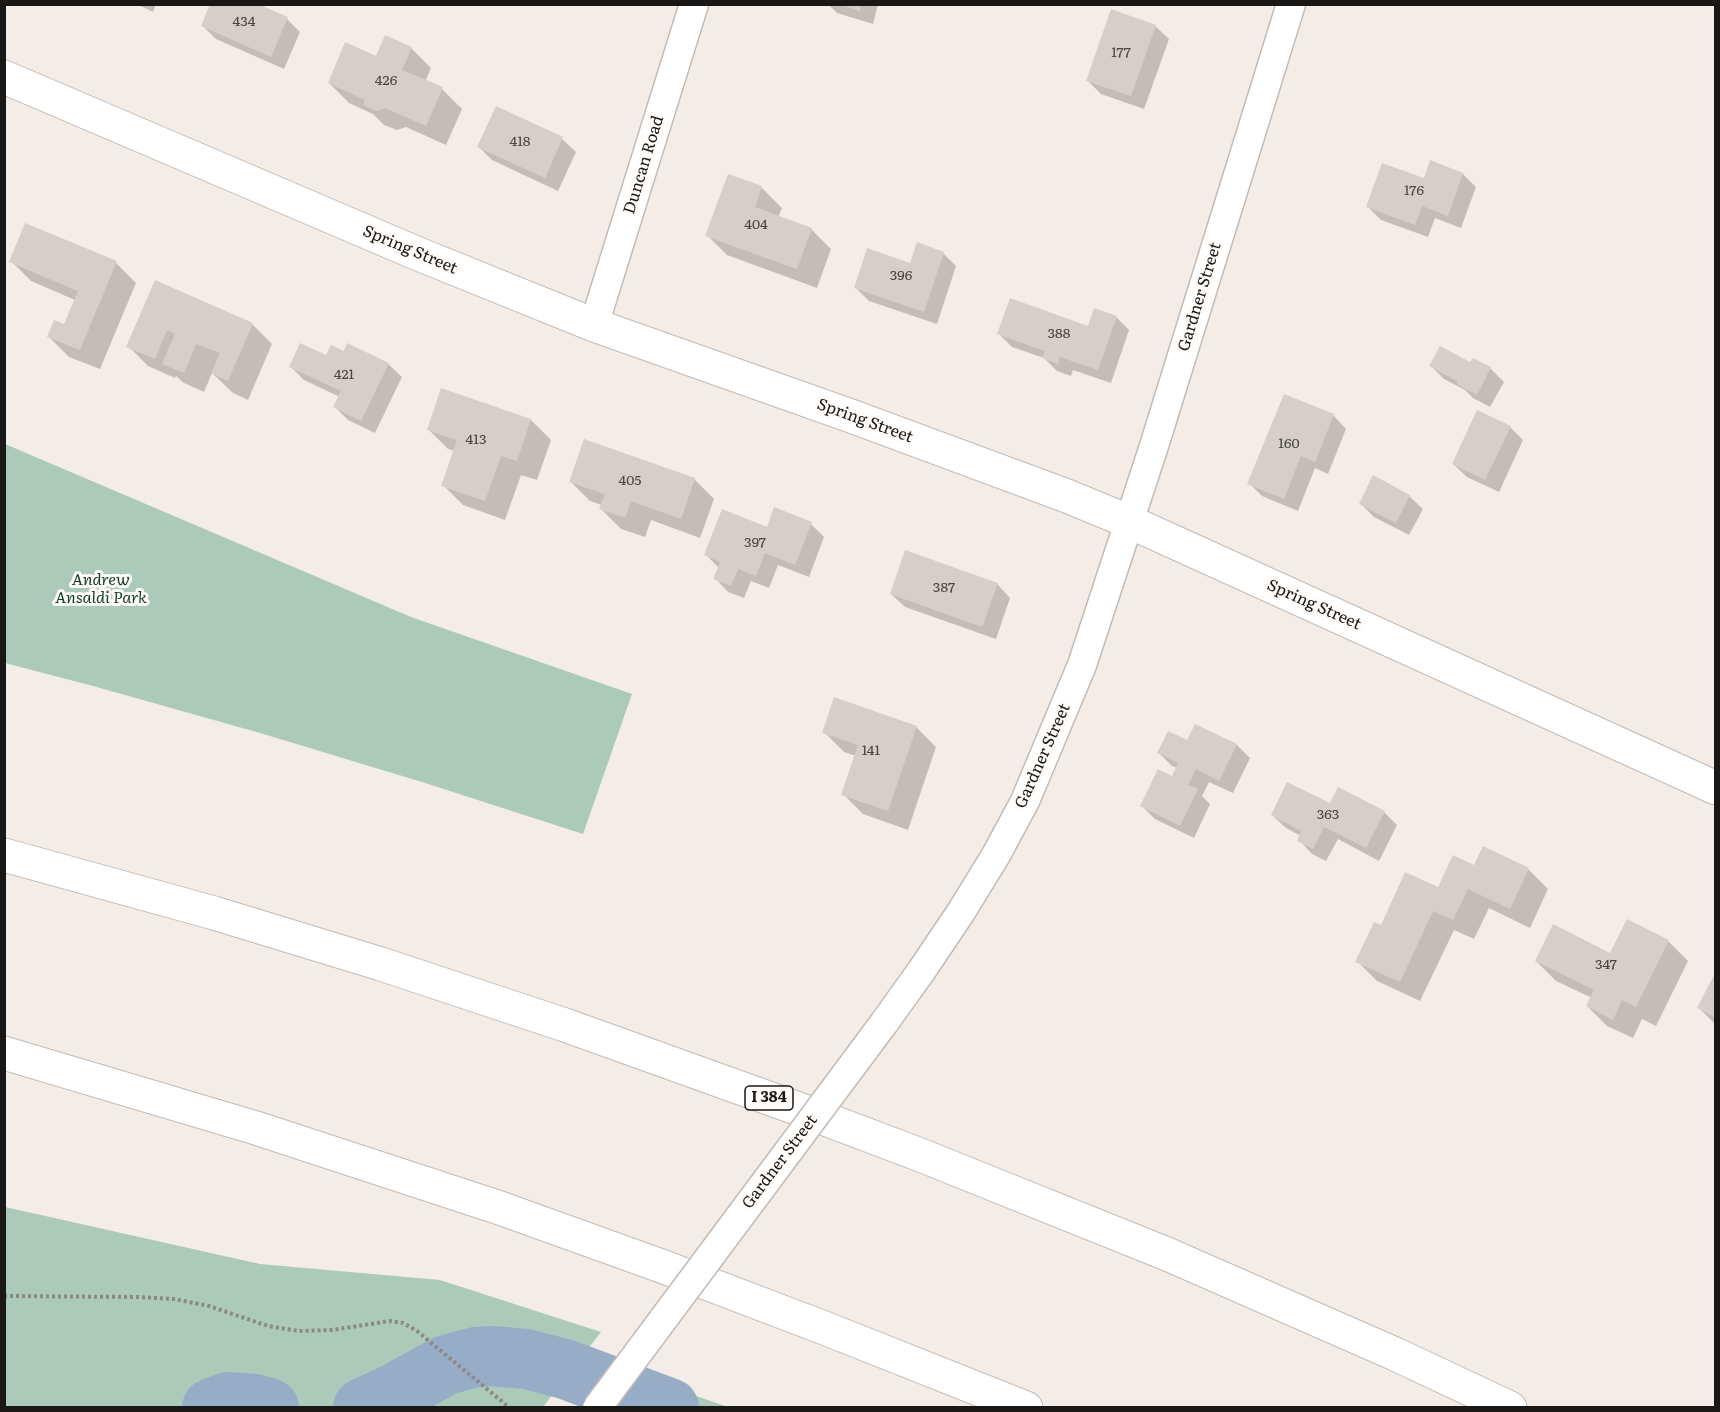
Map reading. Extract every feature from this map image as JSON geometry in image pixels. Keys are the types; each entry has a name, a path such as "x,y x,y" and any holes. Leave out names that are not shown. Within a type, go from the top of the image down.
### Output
{"main road":[{"name":"Spring Street","path":"4,76 416,253 594,325 851,416 1067,496 1130,522 1716,788"},
{"name":"I 384","path":"4,855 214,913 381,964 565,1025 796,1108 918,1154 1167,1254 1510,1407"},
{"path":"4,1053 256,1128 500,1208 718,1287 1026,1407"}],"street":[{"name":"Duncan Road","path":"594,325 694,4"},
{"name":"Gardner Street","path":"597,1407 922,970 996,855 1025,801 1082,665 1130,522 1291,4"}],"path":[{"path":"4,1296 138,1296 174,1299 209,1306 268,1326 290,1330 332,1330 390,1321 403,1323 417,1331 508,1406"}],"green space":[{"name":"Andrew Ansaldi Park","path":"5,444 411,617 632,694 583,834 260,733 5,663"},
{"path":"5,1207 260,1264 440,1280 601,1332 543,1407 5,1407"},
{"path":"667,1386 728,1407 648,1407"}],"building":[{"path":"210,4 258,4 288,17 271,57 201,26"},
{"path":"839,4 861,4 860,11"},
{"path":"1111,9 1156,25 1131,96 1086,81"},
{"path":"385,35 412,47 402,70 443,87 426,126 385,108 377,111 363,105 365,100 328,83 345,42 376,56"},
{"path":"496,106 563,137 545,178 477,147"},
{"path":"1430,160 1463,173 1448,216 1422,206 1415,225 1366,207 1382,163 1424,178"},
{"path":"728,174 762,186 755,207 812,228 797,269 705,236"},
{"path":"25,223 117,261 80,350 47,337 54,320 64,324 78,291 9,262"},
{"path":"917,242 944,252 924,312 854,288 867,248 910,263"},
{"path":"155,280 253,323 228,381 211,373 220,353 196,344 184,373 162,364 175,334 167,330 155,359 126,347"},
{"path":"1010,298 1088,326 1094,308 1117,316 1098,370 1060,357 1058,364 1042,358 1045,351 997,334"},
{"path":"300,343 326,355 331,345 344,351 347,343 389,363 361,421 333,407 341,391 289,367"},
{"path":"1440,346 1470,362 1473,358 1491,367 1477,395 1429,366"},
{"path":"441,388 531,419 517,461 501,456 485,501 441,486 457,440 427,430"},
{"path":"1284,394 1334,414 1315,462 1301,456 1284,499 1247,484"},
{"path":"1477,410 1511,426 1485,480 1452,464"},
{"path":"584,439 695,478 681,519 631,501 625,518 599,509 605,494 569,482"},
{"path":"1373,475 1410,495 1396,523 1359,504"},
{"path":"774,507 812,522 795,565 765,553 756,576 738,569 731,586 713,579 720,562 704,555 722,509 767,527"},
{"path":"905,550 998,583 982,627 890,594"},
{"path":"834,697 917,726 888,811 841,795 858,745 822,733"},
{"path":"1195,724 1237,744 1219,781 1196,769 1188,785 1198,789 1180,826 1140,806 1158,769 1172,776 1178,763 1157,753 1168,731 1187,740"},
{"path":"1287,782 1330,803 1338,787 1385,811 1366,848 1324,827 1313,849 1297,841 1301,831 1271,815"},
{"path":"1483,846 1529,868 1510,909 1468,889 1453,920 1433,911 1400,982 1355,962 1374,922 1381,925 1405,872 1438,887 1453,855 1474,865"},
{"path":"1627,919 1669,940 1636,1007 1622,1000 1613,1020 1586,1006 1594,990 1535,961 1553,924 1610,953"},
{"path":"1716,971 1716,1018 1697,1008"}],"waterway":[{"path":"363,1408 446,1365 476,1357 492,1356 526,1359 565,1369 669,1408"},
{"path":"212,1408 228,1402 255,1404 269,1408"}]}
